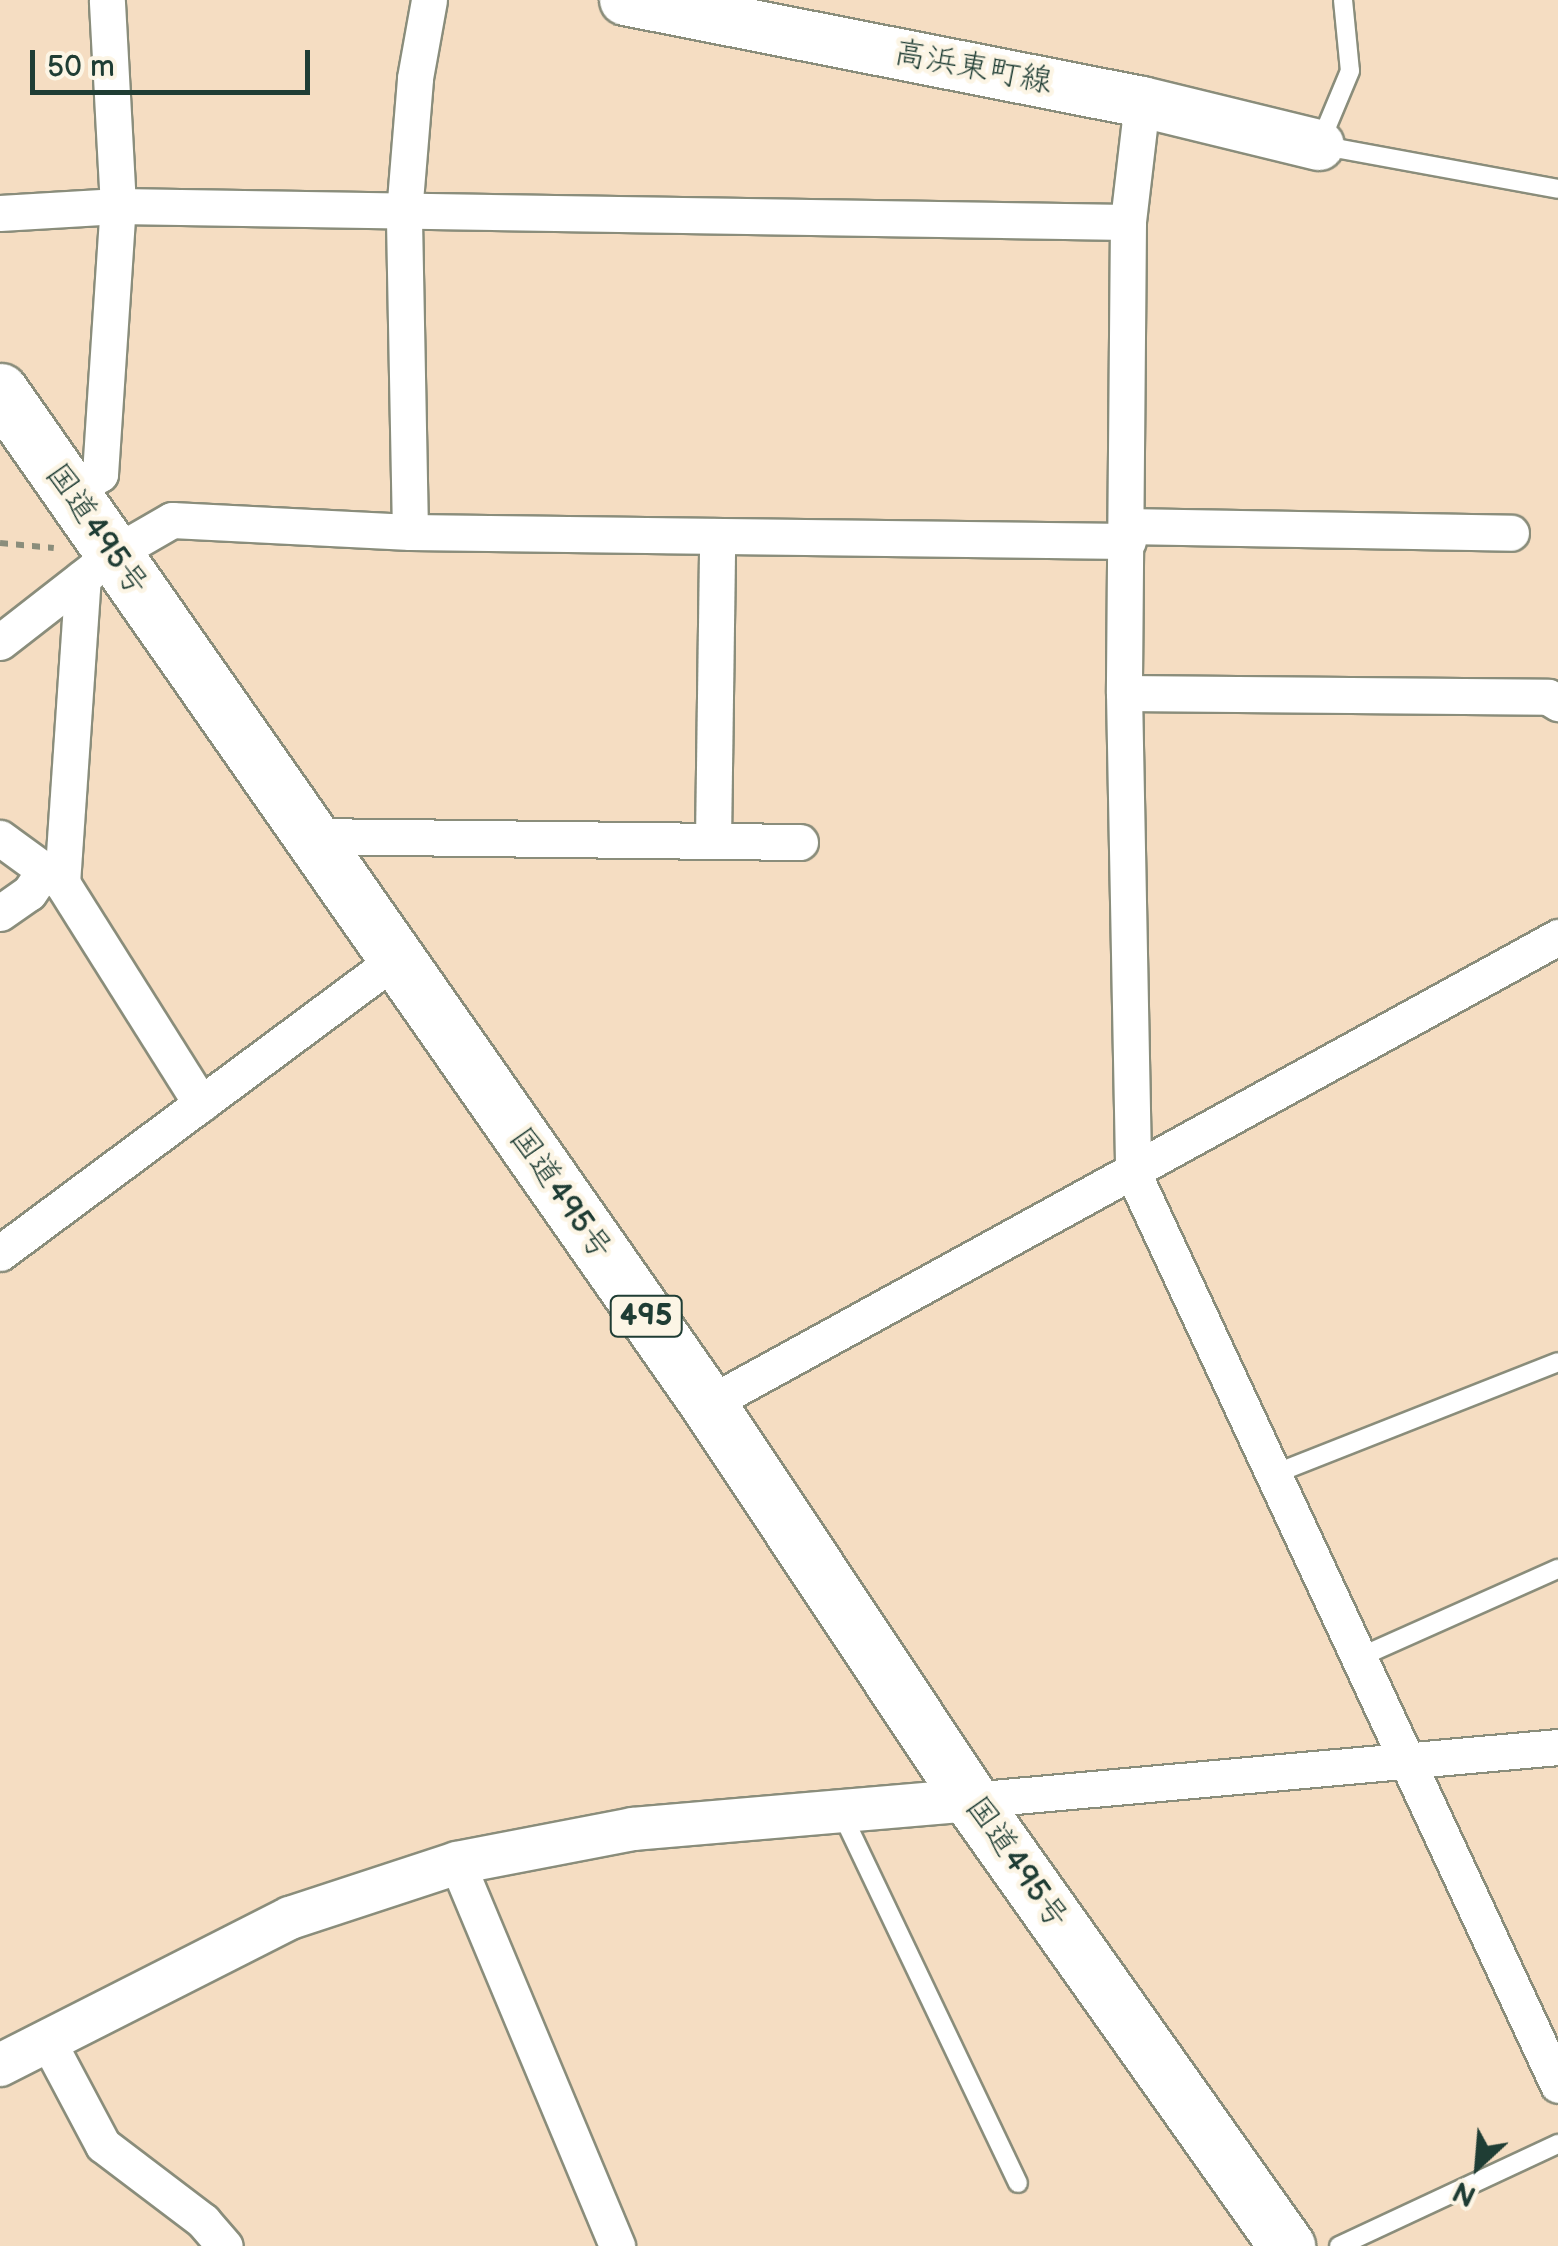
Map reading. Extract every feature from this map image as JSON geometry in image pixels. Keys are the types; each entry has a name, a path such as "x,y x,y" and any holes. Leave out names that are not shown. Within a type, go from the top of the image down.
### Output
{"highway":[{"name":"国道495号","path":"0,391 70,492 98,566 310,836 708,1404 972,1800 1286,2246"}],"main road":[{"name":"高浜東町線","path":"625,0 1142,102 1319,145"}],"street":[{"path":"70,492 100,474 118,206 107,0"},
{"path":"410,532 404,212 415,78 429,0"},
{"path":"1142,102 1128,222 1124,693 1132,1173 1558,2086"},
{"path":"0,214 118,206 1128,222"},
{"path":"0,642 98,566 172,520 410,532 717,536 1512,533"},
{"path":"713,840 717,536"},
{"path":"0,913 53,877 98,566"},
{"path":"1124,693 1548,697 1558,703"},
{"path":"310,836 800,842"},
{"path":"0,838 53,877 201,1104"},
{"path":"708,1404 1558,937"},
{"path":"4,1246 396,959"},
{"path":"0,2064 290,1918 457,1863 633,1828 1558,1747"},
{"path":"457,1863 616,2246"},
{"path":"46,2038 103,2145 203,2221 225,2246"}],"lane":[{"path":"1343,0 1350,71 1319,145 1558,190"},
{"path":"1274,1474 1558,1362"},
{"path":"1360,1657 1558,1570"},
{"path":"841,1812 1018,2183"},
{"path":"1339,2246 1558,2144"}]}
